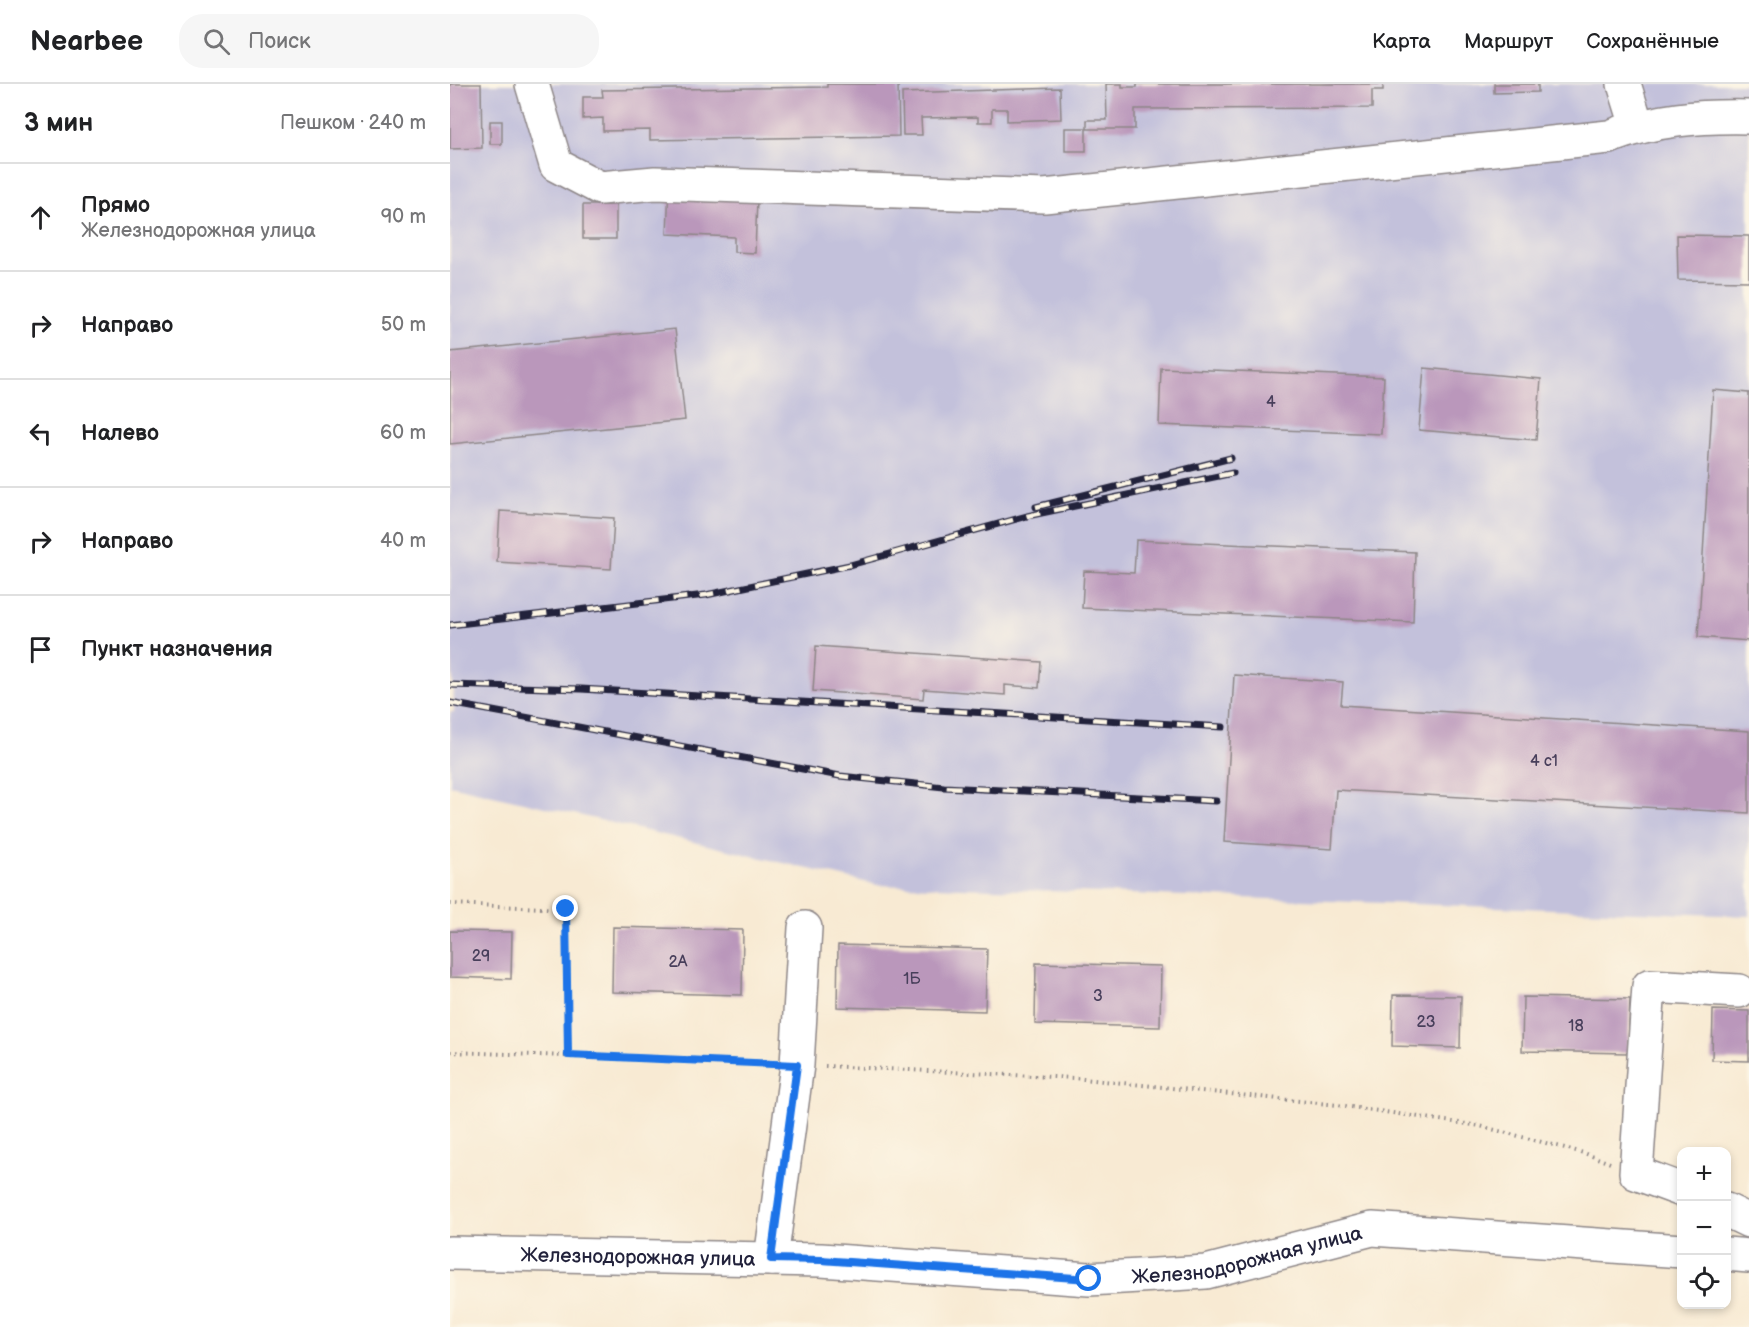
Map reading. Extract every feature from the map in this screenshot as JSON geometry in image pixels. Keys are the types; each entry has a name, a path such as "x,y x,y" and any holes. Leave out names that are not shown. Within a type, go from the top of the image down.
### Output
{"street":[{"path":"532,84 556,165 600,188 655,183 1044,196 1609,136 1637,126 1699,116 1749,117"},
{"path":"1624,84 1637,126"},
{"path":"771,1259 797,1065 805,928"},
{"path":"1677,1188 1636,1173 1649,986 1739,991"},
{"path":"1731,1212 1749,1221"},
{"name":"Железнодорожная улица","path":"450,1253 821,1260 1089,1279 1206,1272 1372,1229 1677,1251"},
{"path":"1731,1254 1749,1256"}],"path":[{"path":"450,904 566,909 568,1055"},
{"path":"450,1052 568,1055 1074,1078 1338,1106 1480,1126 1584,1154 1636,1173"}],"shaded area":[{"path":"450,84 1749,84 1749,916 877,885 450,785 450,712 454,712 450,615"}],"building":[{"path":"450,84 481,84 482,148 450,149"},
{"path":"827,84 898,84 899,136 650,140 650,130 603,131 603,118 583,119 583,97 603,97 602,90 827,87"},
{"path":"1106,84 1137,87 1137,84 1383,84 1383,90 1372,90 1372,108 1135,109 1135,129 1087,129 1087,120 1107,120"},
{"path":"1494,84 1538,84 1538,92 1494,93"},
{"path":"1060,88 1061,119 1007,121 1007,109 992,109 992,122 978,122 978,117 921,118 922,135 903,135 902,93"},
{"path":"490,121 502,121 502,144 490,144"},
{"path":"1065,128 1086,128 1086,151 1065,151"},
{"path":"669,186 757,199 755,253 734,252 734,237 667,234"},
{"path":"583,205 616,205 616,239 583,239"},
{"path":"1677,235 1749,236 1749,281 1678,280"},
{"path":"675,329 685,420 450,444 450,352"},
{"path":"1161,368 1384,377 1381,434 1159,425"},
{"path":"1424,368 1541,379 1536,440 1419,430"},
{"path":"1713,390 1749,393 1749,641 1698,637"},
{"path":"500,511 614,518 611,569 497,562"},
{"path":"1136,540 1415,552 1413,622 1082,608 1084,571 1134,573"},
{"path":"816,646 1041,662 1039,688 1005,685 1005,695 924,689 923,699 813,691"},
{"path":"1234,675 1343,682 1341,705 1749,731 1749,813 1336,790 1332,849 1224,842"},
{"path":"613,927 743,930 742,995 612,992"},
{"path":"450,931 512,932 511,979 450,977"},
{"path":"838,945 987,949 985,1011 837,1007"},
{"path":"1036,963 1161,966 1160,1027 1035,1024"},
{"path":"1393,995 1461,996 1460,1048 1392,1046"},
{"path":"1523,997 1630,999 1628,1053 1522,1051"},
{"path":"1713,1010 1749,1011 1749,1061 1712,1060"}],"railway":[{"path":"1036,507 1231,458"},
{"path":"450,625 706,595 850,565 1027,516 1233,473"},
{"path":"450,685 581,689 1223,727"},
{"path":"450,703 840,776 944,787 1216,801"}],"route":[{"path":"566,909 568,1055 692,1058 797,1065 771,1259 821,1260 1089,1279"}]}
